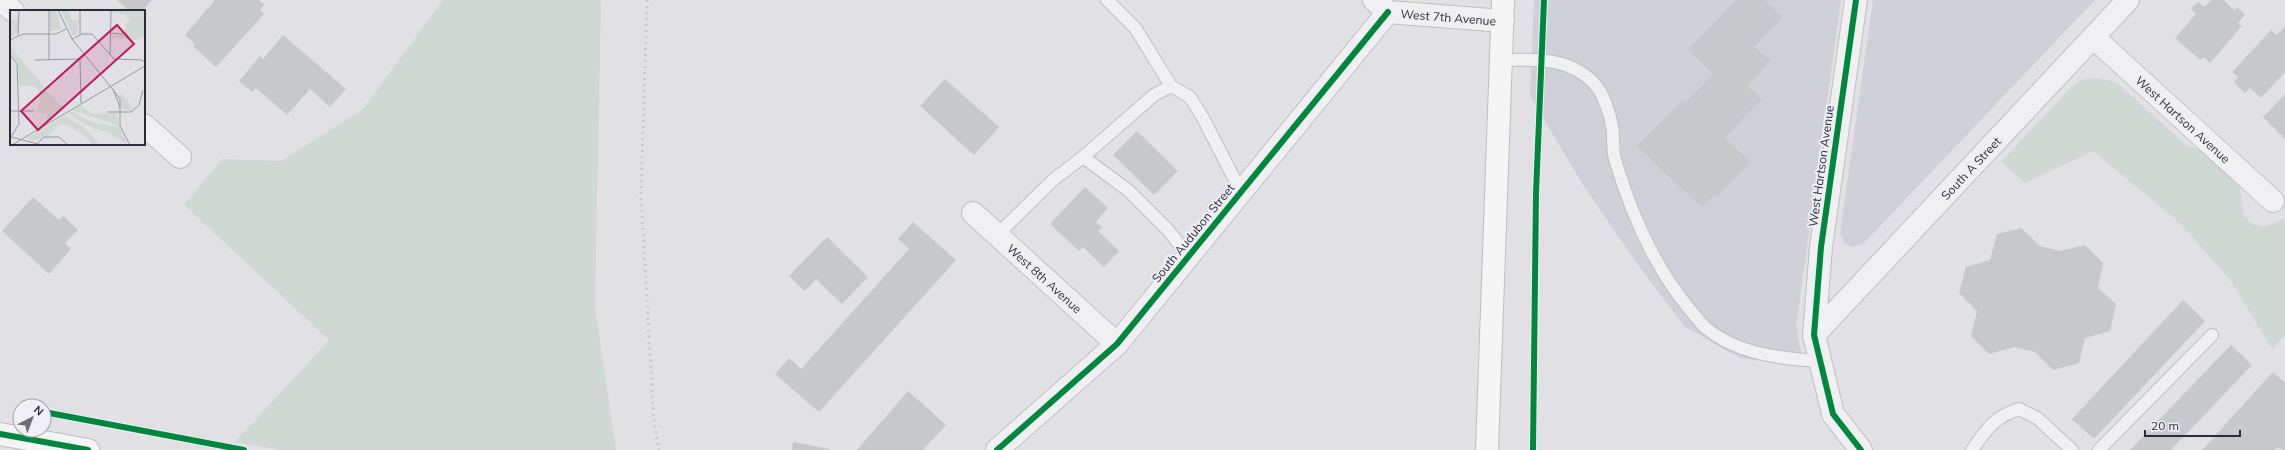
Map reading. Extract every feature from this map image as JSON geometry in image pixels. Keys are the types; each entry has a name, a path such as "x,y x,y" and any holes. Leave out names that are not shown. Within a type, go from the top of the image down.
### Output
{"main road":[{"path":"1487,450 1504,21 1503,0"},
{"path":"0,434 88,450"}],"street":[{"path":"1,0 12,10"},
{"name":"West Hartson Avenue","path":"1814,335 1821,247 1856,0"},
{"name":"South A Street","path":"1814,335 2128,0"},
{"name":"West 7th Avenue","path":"1381,6 1504,21"},
{"name":"South Audubon Street","path":"997,450 1117,344 1241,192 1381,6"},
{"name":"West Hartson Avenue","path":"2093,37 2273,201"},
{"path":"145,126 180,156"},
{"name":"West 8th Avenue","path":"973,213 1117,344"},
{"path":"1814,335 1833,414 1861,450"}],"lane":[{"path":"1106,0 1136,29 1171,86 1190,96 1241,192"},
{"path":"1502,60 1541,59 1570,65 1597,87 1612,126 1613,152 1622,184 1652,256 1677,294 1706,328 1737,346 1786,359 1820,361"},
{"path":"997,235 1053,180 1083,157 1154,95 1171,86"},
{"path":"1083,157 1129,191 1167,229 1189,256"},
{"path":"2099,450 2212,335"},
{"path":"1972,450 1984,434 2002,415 2019,409 2037,418 2072,450"}],"shaded area":[{"path":"443,0 601,0 595,307 616,450 281,450 235,442 329,340 184,205 222,159 281,161 363,109"},
{"path":"1534,0 1841,0 1796,327 1804,366 1740,358 1685,327 1638,265 1583,185 1530,96"},
{"path":"1873,0 2095,0 1863,244 1852,247 1845,244 1840,233"},
{"path":"2097,78 2116,82 2187,146 2210,151 2239,179 2244,217 2249,221 2259,226 2264,226 2285,217 2285,337 2284,336 2272,349 2231,281 2181,224 2093,151 2025,183 2001,162 2075,83 2084,79"}],"building":[{"path":"117,0 152,0 143,10 128,10"},
{"path":"215,0 259,0 264,5 260,10 264,14 216,67 193,46 195,44 185,35"},
{"path":"1736,0 1765,0 1783,18 1754,47 1771,61 1748,86 1762,99 1725,138 1751,163 1717,197 1714,195 1702,208 1637,146 1683,99 1685,103 1713,74 1688,50"},
{"path":"2211,0 2223,0 2234,10 2237,7 2245,14 2238,23 2242,26 2210,63 2203,57 2200,60 2175,38 2196,14 2191,9 2198,2 2204,7"},
{"path":"2285,26 2285,72 2261,98 2250,88 2245,93 2234,82 2238,77 2232,72 2271,30 2277,35"},
{"path":"283,35 346,89 330,107 310,89 287,115 256,88 252,92 239,81 260,56 263,59"},
{"path":"945,79 999,127 974,155 920,106"},
{"path":"2285,94 2285,139 2263,117"},
{"path":"1137,131 1178,171 1154,195 1113,155"},
{"path":"1085,187 1108,208 1096,222 1102,227 1098,231 1119,251 1104,267 1083,247 1079,251 1050,224"},
{"path":"33,197 59,220 63,216 78,230 65,243 71,249 49,274 2,231"},
{"path":"913,222 956,260 819,412 775,374 789,358 801,369 909,249 898,239"},
{"path":"2021,228 2040,246 2060,251 2085,245 2103,263 2098,288 2116,304 2110,331 2085,338 2079,363 2053,370 2035,352 2014,347 1989,354 1971,336 1977,311 1959,293 1966,267 1990,260 1997,234"},
{"path":"827,237 868,277 842,304 816,279 805,291 789,276"},
{"path":"2183,300 2205,321 2094,439 2072,419"},
{"path":"2231,345 2252,365 2171,450 2130,450"},
{"path":"2273,372 2285,383 2285,450 2277,448 2275,450 2202,450"},
{"path":"908,391 946,425 923,450 857,450"},
{"path":"793,442 829,449 829,450 792,450"}],"railway":[{"path":"647,0 641,195 654,423 659,450"}],"cycle path":[{"path":"1533,450 1536,193 1544,0"},
{"path":"1856,0 1821,247 1814,335 1833,414 1861,450"},
{"path":"997,450 1117,344 1388,12"},
{"path":"52,414 244,450"},
{"path":"0,434 88,450"}]}
